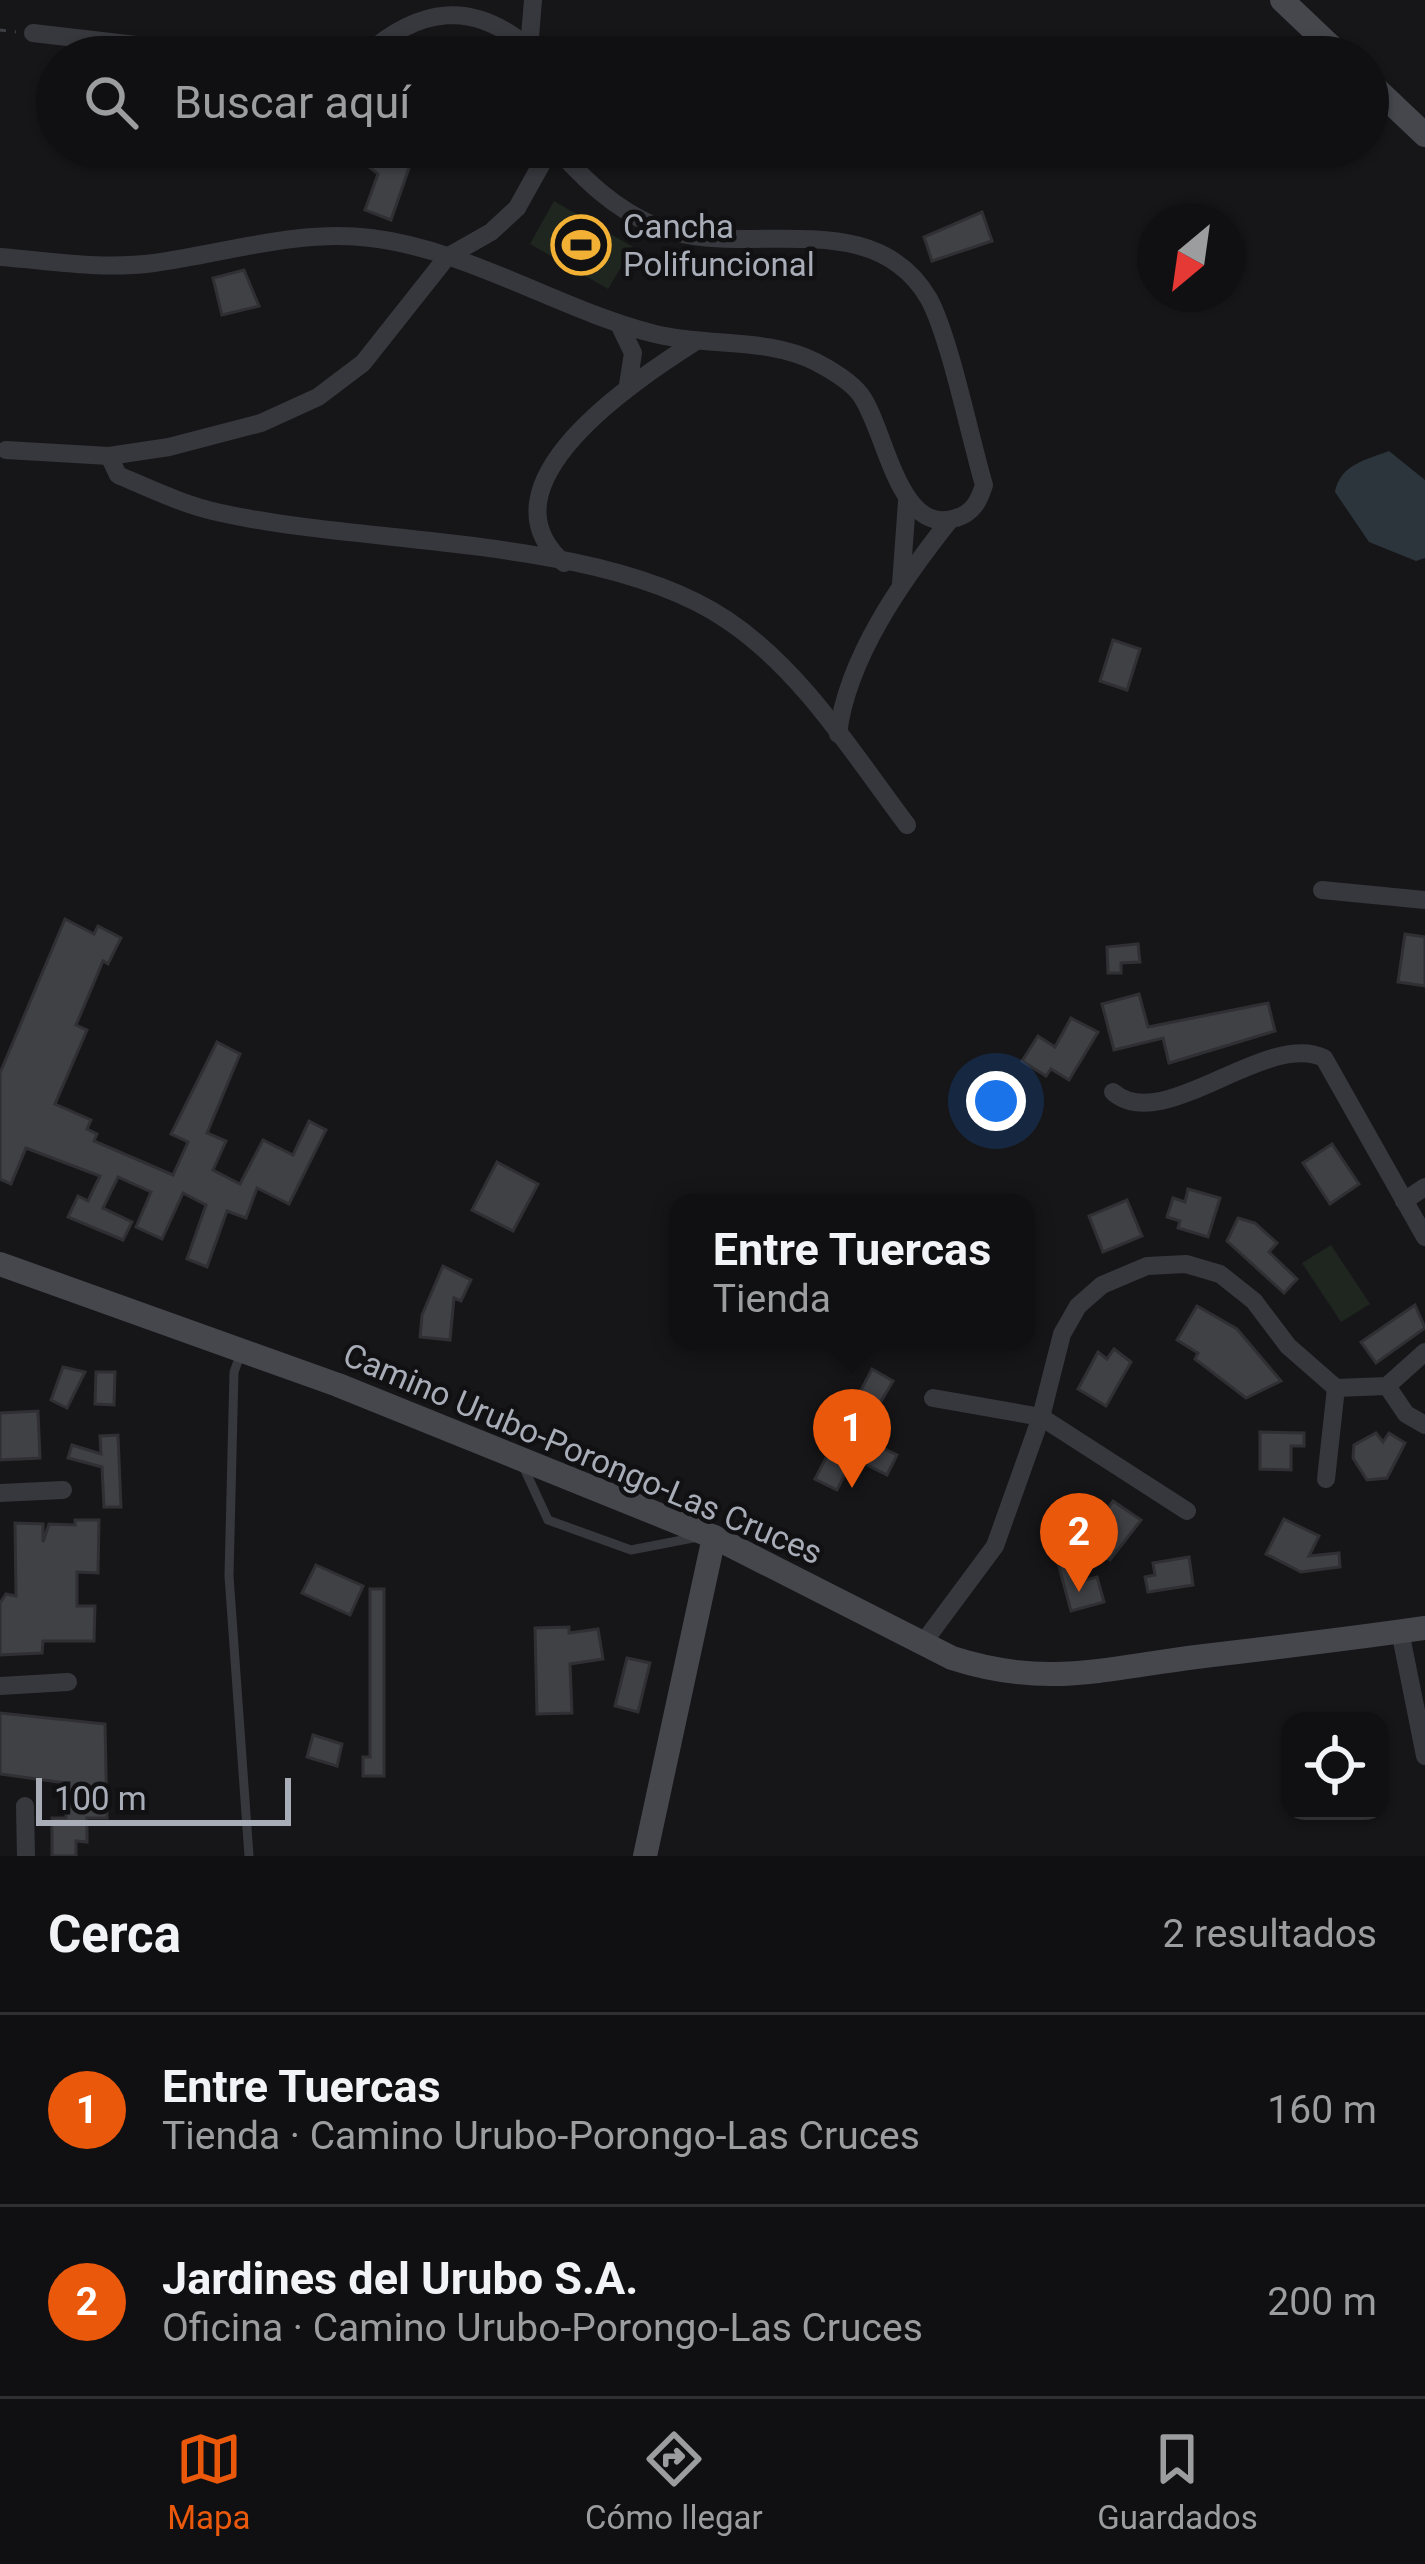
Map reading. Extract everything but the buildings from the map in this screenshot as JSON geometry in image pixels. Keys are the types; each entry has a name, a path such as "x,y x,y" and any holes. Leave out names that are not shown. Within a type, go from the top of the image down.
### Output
{"main road":[{"path":"1282,0 1320,36"},
{"path":"1389,101 1425,135"},
{"name":"Camino Urubo-Porongo-Las Cruces","path":"0,1264 242,1351 709,1536 989,1670 1036,1678 1413,1630"},
{"path":"645,1856 709,1536"}],"street":[{"path":"531,36 533,0"},
{"path":"388,36 416,12 440,4 492,11 520,36"},
{"path":"33,33 59,36"},
{"path":"6,450 109,456 261,423 318,397 363,363 447,257 491,232 517,208 541,168"},
{"path":"573,168 598,194 658,227 724,240 807,237 879,253 908,273 930,301 984,485 973,509 950,520 901,589 850,684 838,734"},
{"path":"0,256 77,268 152,264 328,234 375,238 447,257 619,324 695,342 766,346 815,362 858,390 883,432 908,502 901,589"},
{"path":"619,324 633,353 628,385"},
{"path":"564,562 542,536 539,500 556,457 628,385 695,342"},
{"path":"109,456 118,475 219,513 564,562 644,578 727,620 766,649 907,825"},
{"path":"908,502 924,515 950,520"},
{"path":"1322,890 1425,900"},
{"path":"1113,1092 1124,1101 1139,1102 1182,1093 1285,1052 1306,1049 1324,1058 1425,1237"},
{"path":"1404,1201 1425,1187"},
{"path":"923,1642 995,1546 1042,1418 1062,1334 1078,1306 1102,1285 1147,1266 1186,1264 1220,1274 1254,1301 1288,1346 1336,1388 1387,1386 1425,1352"},
{"path":"1387,1386 1406,1414 1425,1425"},
{"path":"1326,1479 1336,1388"},
{"path":"933,1398 1042,1418 1187,1511"},
{"path":"0,1493 63,1490"},
{"path":"1413,1630 1425,1756"},
{"path":"0,1686 68,1682"},
{"path":"25,1806 26,1856"}],"lane":[{"path":"242,1351 234,1372 229,1576 249,1856"},
{"path":"521,1461 548,1520 631,1550 709,1536"}],"shaded area":[{"name":"Cancha Polifuncional","path":"554,201 633,247 608,289 530,244"},
{"path":"1389,451 1425,480 1425,558 1416,561 1369,542 1335,492 1348,470"},
{"path":"1331,1245 1370,1304 1341,1322 1302,1263"}],"place":[{"name":"Cancha Polifuncional","path":"581,245"},
{"name":"Entre Tuercas","path":"852,1488"},
{"name":"Jardines del Urubo S.A.","path":"1079,1592"}]}
